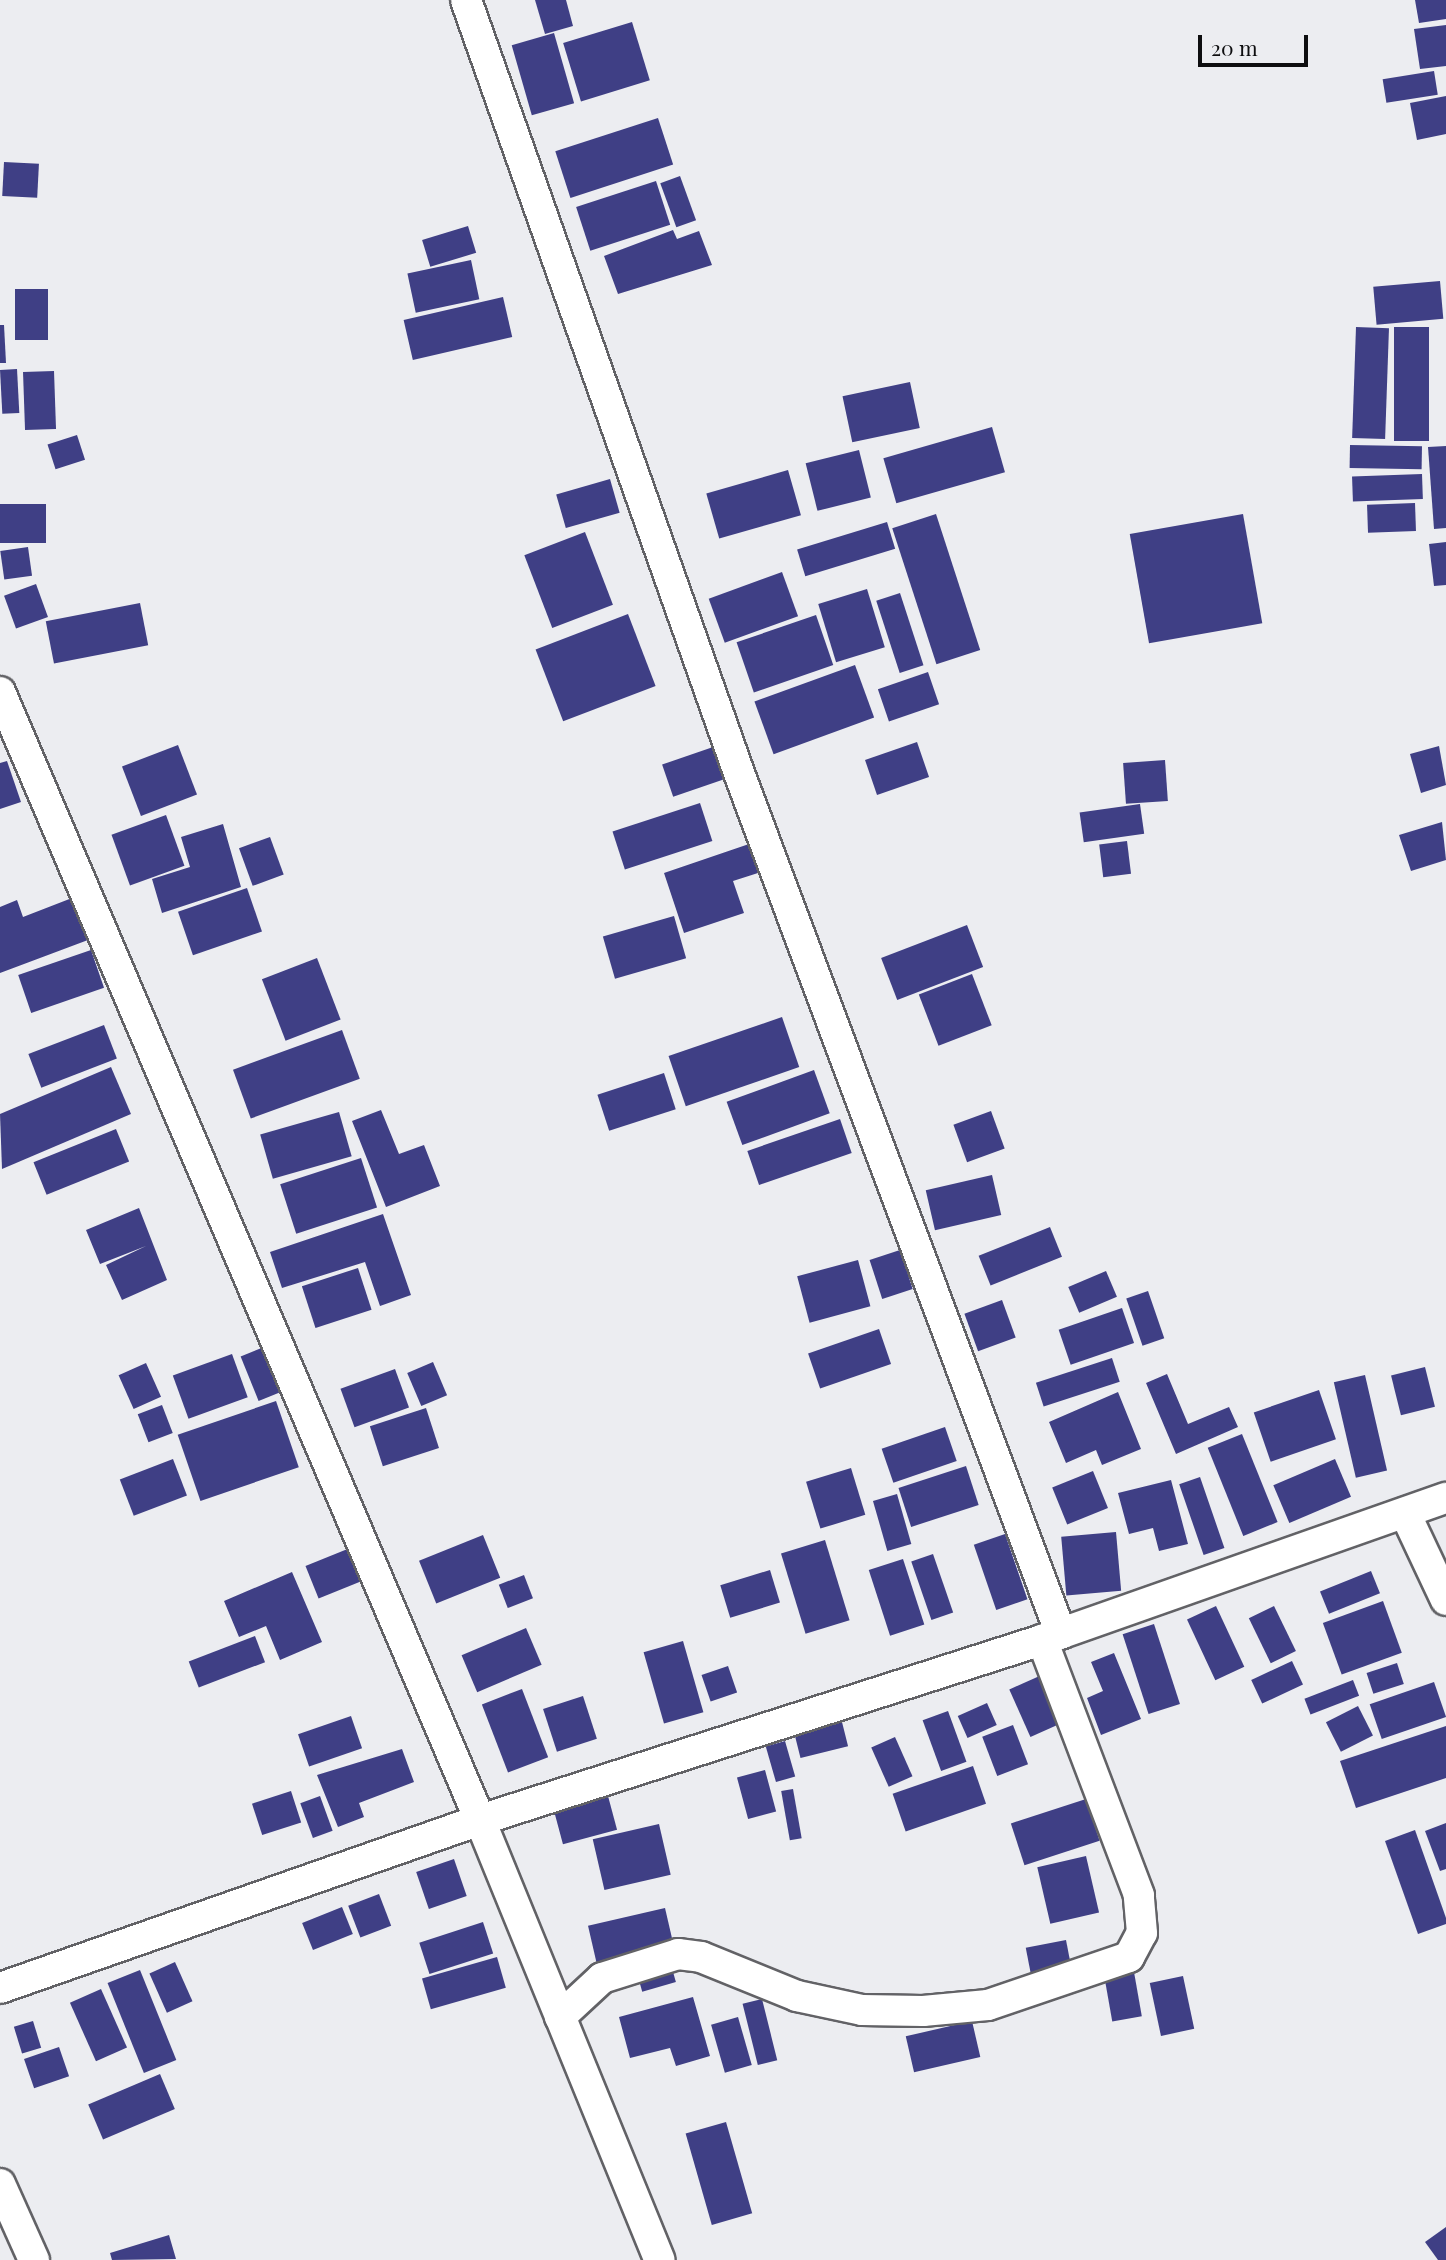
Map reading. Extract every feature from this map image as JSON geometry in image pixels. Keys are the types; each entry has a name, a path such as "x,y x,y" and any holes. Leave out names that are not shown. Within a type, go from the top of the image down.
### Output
{"street":[{"path":"466,0 739,773 1051,1637 1139,1895 1142,1933 1129,1957 988,2005 923,2011 862,2010 797,1996 701,1957 678,1954 602,1978 560,2017"},
{"path":"0,692 480,1820 660,2260"},
{"path":"0,1988 480,1820 1051,1637 1446,1498"},
{"path":"1405,1513 1446,1600"},
{"path":"0,2184 34,2260"}],"building":[{"path":"535,0 566,0 573,26 545,34"},
{"path":"1415,0 1446,0 1446,19 1419,23"},
{"path":"632,22 650,80 581,101 563,43"},
{"path":"1446,25 1446,66 1420,69 1414,29"},
{"path":"554,33 574,103 532,115 512,45"},
{"path":"1434,71 1438,95 1386,103 1383,79"},
{"path":"1446,96 1446,134 1417,140 1410,103"},
{"path":"658,118 673,165 570,198 555,151"},
{"path":"4,162 39,164 37,198 2,196"},
{"path":"680,176 696,220 676,227 660,183"},
{"path":"656,181 670,225 590,251 576,207"},
{"path":"468,226 476,253 430,267 422,240"},
{"path":"673,230 677,239 699,231 712,265 618,294 604,256"},
{"path":"471,260 479,299 416,313 407,274"},
{"path":"1440,281 1443,319 1377,325 1373,287"},
{"path":"15,289 48,289 48,340 15,340"},
{"path":"503,297 512,337 413,360 404,320"},
{"path":"0,325 4,325 6,363 0,363"},
{"path":"1356,327 1389,328 1385,439 1352,438"},
{"path":"1394,327 1429,327 1429,441 1394,441"},
{"path":"17,369 19,413 2,414 0,370"},
{"path":"54,371 56,429 25,430 23,372"},
{"path":"910,382 920,428 852,442 843,396"},
{"path":"992,427 1005,472 896,503 883,458"},
{"path":"77,435 85,460 56,469 48,445"},
{"path":"1350,445 1422,446 1422,469 1350,468"},
{"path":"1446,446 1446,528 1434,529 1428,447"},
{"path":"859,450 871,498 817,511 806,463"},
{"path":"788,470 801,515 719,539 706,493"},
{"path":"1422,474 1423,499 1353,501 1352,476"},
{"path":"610,479 620,513 566,528 556,494"},
{"path":"1415,503 1416,531 1368,533 1367,505"},
{"path":"0,504 46,504 46,543 0,543"},
{"path":"936,514 980,650 936,664 892,528"},
{"path":"1243,514 1262,623 1149,643 1130,534"},
{"path":"887,522 895,549 805,576 797,549"},
{"path":"585,532 613,605 552,628 524,555"},
{"path":"1446,542 1446,585 1434,586 1429,544"},
{"path":"28,547 32,576 4,580 0,551"},
{"path":"782,572 798,616 725,643 709,599"},
{"path":"36,584 48,617 16,629 4,596"},
{"path":"867,589 885,647 836,662 818,604"},
{"path":"900,593 923,665 900,673 876,601"},
{"path":"140,603 148,645 54,664 46,621"},
{"path":"628,614 656,686 563,721 536,649"},
{"path":"816,615 833,665 754,692 737,642"},
{"path":"855,665 874,718 774,754 754,702"},
{"path":"928,672 939,704 889,721 878,689"},
{"path":"917,742 929,777 877,795 865,760"},
{"path":"178,745 197,794 141,816 122,767"},
{"path":"716,746 727,778 673,797 662,765"},
{"path":"1439,746 1446,785 1421,793 1410,754"},
{"path":"1165,760 1168,801 1126,804 1123,763"},
{"path":"7,761 21,802 0,809 0,763"},
{"path":"700,803 712,841 625,869 613,831"},
{"path":"1140,804 1144,834 1084,842 1080,812"},
{"path":"166,815 184,866 130,886 111,835"},
{"path":"1442,822 1446,860 1411,871 1399,835"},
{"path":"223,824 241,887 162,913 152,879 190,867 181,837"},
{"path":"270,837 284,875 253,886 239,848"},
{"path":"1127,841 1131,874 1103,877 1099,844"},
{"path":"749,844 758,873 733,881 744,913 684,933 664,873"},
{"path":"247,888 262,931 193,955 178,912"},
{"path":"72,898 88,940 0,973 0,907 17,900 23,917"},
{"path":"674,916 686,958 615,979 603,936"},
{"path":"967,925 983,967 897,1000 881,958"},
{"path":"91,950 104,988 31,1013 18,975"},
{"path":"317,958 341,1020 286,1041 262,979"},
{"path":"972,974 992,1025 938,1046 919,994"},
{"path":"782,1017 799,1067 686,1106 669,1056"},
{"path":"104,1025 117,1059 41,1088 28,1054"},
{"path":"342,1030 360,1079 251,1119 233,1070"},
{"path":"111,1067 131,1114 2,1169 0,1114"},
{"path":"814,1070 830,1113 742,1145 727,1102"},
{"path":"664,1073 676,1109 609,1131 597,1095"},
{"path":"381,1110 399,1154 424,1145 440,1186 386,1207 352,1121"},
{"path":"991,1111 1005,1149 967,1162 953,1125"},
{"path":"339,1112 352,1156 273,1179 260,1135"},
{"path":"840,1119 852,1153 759,1185 747,1151"},
{"path":"116,1129 129,1161 47,1195 33,1162"},
{"path":"361,1158 377,1207 296,1234 280,1184"},
{"path":"992,1175 1001,1215 935,1230 926,1190"},
{"path":"139,1208 167,1280 122,1300 106,1265 146,1246 100,1264 86,1230"},
{"path":"383,1214 411,1295 380,1306 365,1262 282,1288 270,1252"},
{"path":"1050,1227 1062,1257 991,1286 979,1256"},
{"path":"900,1250 913,1289 882,1299 870,1260"},
{"path":"858,1260 870,1306 810,1323 797,1276"},
{"path":"358,1268 372,1310 315,1328 302,1286"},
{"path":"1106,1271 1117,1297 1079,1313 1068,1287"},
{"path":"1148,1291 1164,1338 1143,1346 1126,1298"},
{"path":"1002,1300 1016,1338 978,1351 964,1314"},
{"path":"1122,1308 1134,1343 1071,1365 1059,1330"},
{"path":"879,1329 891,1364 820,1388 808,1353"},
{"path":"274,1343 292,1388 259,1401 241,1356"},
{"path":"232,1354 248,1397 189,1419 173,1376"},
{"path":"1112,1358 1120,1382 1044,1406 1036,1383"},
{"path":"433,1362 447,1395 421,1406 407,1373"},
{"path":"146,1363 161,1397 134,1409 119,1375"},
{"path":"1425,1367 1435,1407 1401,1415 1391,1375"},
{"path":"395,1369 409,1408 355,1427 340,1389"},
{"path":"1167,1374 1188,1424 1229,1407 1238,1427 1176,1454 1146,1383"},
{"path":"1365,1375 1387,1470 1356,1478 1334,1382"},
{"path":"1319,1390 1336,1439 1271,1462 1254,1412"},
{"path":"1118,1392 1141,1449 1102,1465 1096,1450 1066,1463 1049,1422"},
{"path":"276,1401 299,1467 200,1501 178,1435"},
{"path":"162,1405 173,1433 148,1442 138,1414"},
{"path":"426,1408 439,1448 383,1466 370,1426"},
{"path":"945,1427 957,1461 893,1483 882,1449"},
{"path":"1242,1434 1278,1522 1243,1536 1208,1448"},
{"path":"173,1459 187,1495 134,1516 120,1479"},
{"path":"1335,1459 1351,1497 1289,1523 1273,1485"},
{"path":"966,1466 979,1505 911,1527 898,1488"},
{"path":"851,1468 865,1515 820,1529 806,1482"},
{"path":"1093,1471 1108,1508 1067,1525 1052,1487"},
{"path":"1200,1477 1224,1548 1204,1555 1179,1484"},
{"path":"1171,1480 1188,1544 1159,1551 1153,1528 1129,1534 1118,1493"},
{"path":"897,1494 911,1544 887,1551 873,1501"},
{"path":"1116,1532 1121,1591 1066,1596 1061,1537"},
{"path":"1005,1534 1027,1599 996,1610 974,1545"},
{"path":"483,1535 500,1578 436,1603 419,1561"},
{"path":"825,1540 850,1620 806,1634 781,1553"},
{"path":"350,1548 363,1580 319,1598 305,1566"},
{"path":"933,1554 953,1613 931,1620 911,1561"},
{"path":"903,1559 924,1625 890,1636 869,1570"},
{"path":"770,1570 780,1603 730,1618 720,1585"},
{"path":"1371,1571 1380,1593 1329,1614 1320,1592"},
{"path":"292,1572 322,1642 280,1660 266,1626 239,1637 224,1601"},
{"path":"524,1575 533,1598 508,1608 499,1585"},
{"path":"1383,1601 1402,1653 1342,1675 1323,1623"},
{"path":"1216,1606 1244,1667 1215,1680 1187,1620"},
{"path":"1274,1606 1296,1651 1271,1663 1249,1618"},
{"path":"1154,1624 1180,1704 1149,1714 1123,1634"},
{"path":"526,1628 542,1665 477,1692 462,1655"},
{"path":"255,1636 265,1662 199,1688 189,1661"},
{"path":"683,1641 703,1712 664,1723 644,1652"},
{"path":"1114,1653 1141,1719 1101,1735 1087,1698 1103,1691 1091,1662"},
{"path":"1292,1661 1303,1685 1262,1704 1251,1680"},
{"path":"1397,1663 1404,1684 1373,1694 1367,1673"},
{"path":"728,1666 737,1692 711,1702 702,1675"},
{"path":"1044,1674 1065,1722 1030,1737 1009,1689"},
{"path":"1353,1680 1359,1696 1311,1715 1304,1699"},
{"path":"1434,1682 1446,1717 1382,1739 1370,1704"},
{"path":"522,1689 548,1757 508,1773 482,1704"},
{"path":"583,1696 597,1739 557,1752 543,1709"},
{"path":"987,1703 997,1725 968,1738 958,1716"},
{"path":"1358,1706 1373,1735 1341,1752 1326,1722"},
{"path":"948,1711 966,1762 941,1771 923,1720"},
{"path":"351,1716 362,1748 309,1766 298,1734"},
{"path":"842,1722 848,1746 801,1758 794,1734"},
{"path":"1013,1725 1028,1764 997,1776 982,1737"},
{"path":"1446,1726 1446,1778 1356,1808 1340,1761"},
{"path":"895,1737 912,1776 889,1787 871,1748"},
{"path":"785,1741 795,1777 776,1782 766,1747"},
{"path":"402,1749 414,1782 359,1803 364,1817 338,1827 317,1775"},
{"path":"973,1766 986,1804 906,1831 893,1794"},
{"path":"765,1770 776,1812 748,1819 737,1778"},
{"path":"793,1789 802,1838 790,1840 781,1791"},
{"path":"291,1791 301,1822 262,1835 252,1804"},
{"path":"320,1796 333,1831 313,1838 300,1803"},
{"path":"608,1796 617,1830 563,1844 554,1810"},
{"path":"1086,1799 1100,1841 1024,1865 1011,1823"},
{"path":"1446,1823 1446,1869 1440,1871 1425,1831"},
{"path":"659,1824 671,1875 604,1890 593,1839"},
{"path":"1415,1830 1446,1918 1446,1924 1418,1934 1385,1841"},
{"path":"1086,1856 1099,1913 1050,1924 1037,1867"},
{"path":"454,1859 467,1896 429,1909 416,1872"},
{"path":"379,1894 391,1926 360,1938 348,1906"},
{"path":"342,1907 353,1934 313,1950 302,1923"},
{"path":"665,1908 675,1951 598,1969 588,1926"},
{"path":"483,1922 493,1953 429,1974 419,1943"},
{"path":"1066,1940 1072,1972 1032,1980 1026,1948"},
{"path":"497,1957 506,1988 431,2009 422,1978"},
{"path":"669,1958 676,1982 642,1992 635,1968"},
{"path":"175,1962 192,2001 167,2013 149,1973"},
{"path":"140,1970 176,2060 144,2073 108,1983"},
{"path":"1134,1972 1142,2016 1112,2022 1104,1977"},
{"path":"1183,1976 1194,2029 1161,2036 1150,1983"},
{"path":"101,1989 127,2047 96,2061 70,2003"},
{"path":"693,1997 710,2056 676,2066 670,2048 630,2058 619,2017"},
{"path":"762,1999 777,2060 758,2065 743,2004"},
{"path":"738,2017 752,2065 725,2073 711,2025"},
{"path":"33,2021 41,2048 22,2054 14,2027"},
{"path":"972,2021 980,2057 914,2072 906,2036"},
{"path":"59,2047 69,2076 34,2088 24,2059"},
{"path":"160,2074 175,2109 103,2139 88,2104"},
{"path":"726,2122 752,2213 712,2225 686,2134"},
{"path":"1446,2227 1446,2260 1438,2260 1425,2242"},
{"path":"169,2235 176,2259 112,2260 110,2253"}]}
